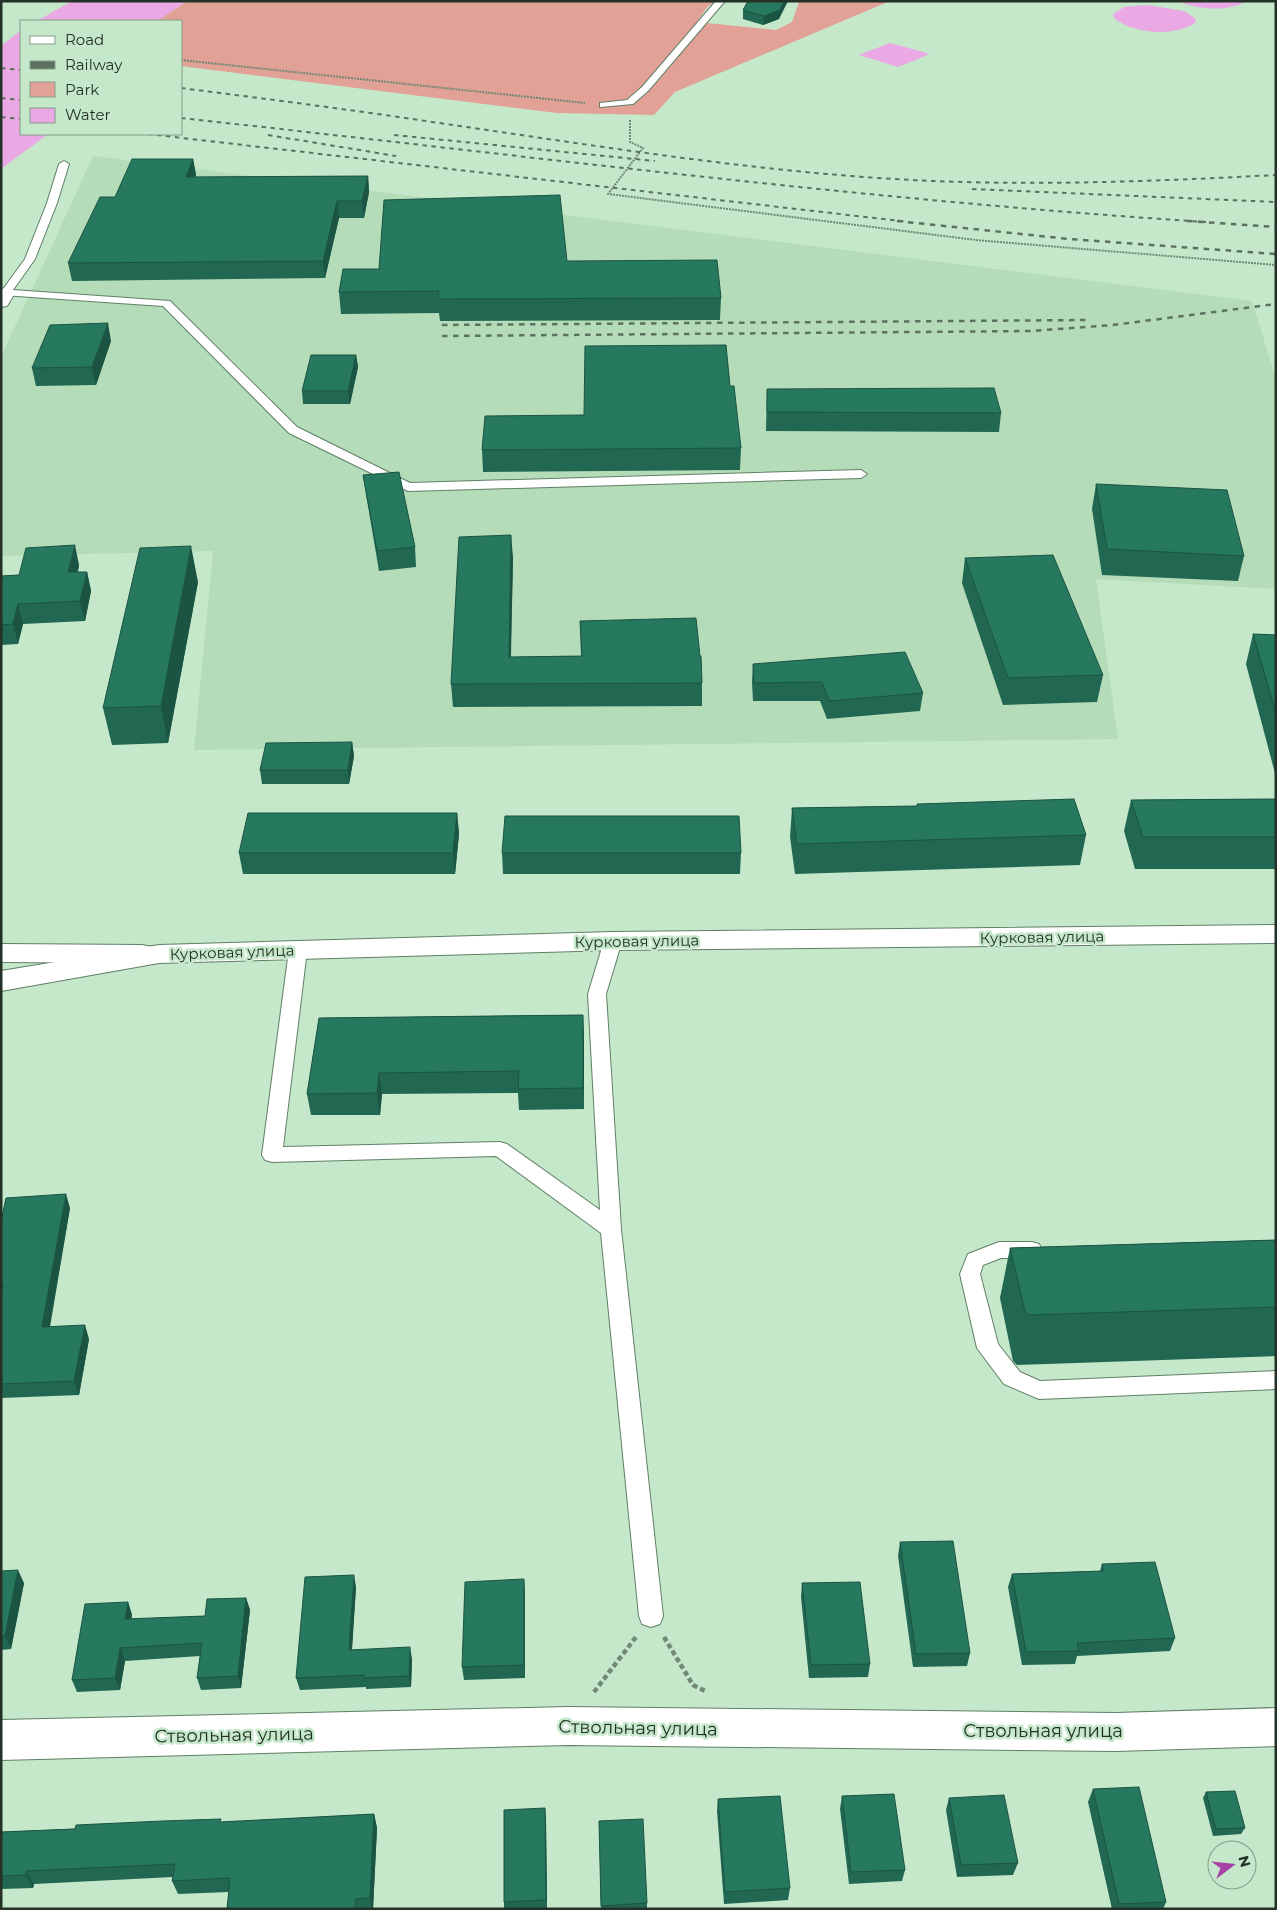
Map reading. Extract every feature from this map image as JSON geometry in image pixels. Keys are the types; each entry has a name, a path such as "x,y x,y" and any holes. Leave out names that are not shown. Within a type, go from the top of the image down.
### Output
{"main road":[{"name":"Курковая улица","path":"1,981 159,954 614,941 1276,934"},
{"path":"1,953 159,954"},
{"name":"Ствольная улица","path":"1,1740 568,1726 1116,1732 1276,1727"}],"lane":[{"path":"603,105 630,102 645,89 721,1"},
{"path":"4,298 30,259 52,203 64,164"},
{"path":"4,298 166,303 294,430 408,487 861,474"},
{"path":"614,941 597,994 611,1229 651,1616"},
{"path":"298,950 272,1155 500,1149 611,1229"},
{"path":"1048,1250 999,1250 975,1260 970,1274 988,1348 1012,1378 1039,1390 1276,1380"}],"path":[{"path":"182,60 603,105"},
{"path":"630,102 630,142 642,148 608,194 976,240 1276,265"},
{"path":"568,1726 651,1616 693,1685 710,1695"}],"shaded area":[{"path":"93,156 1252,301 1276,379 1276,589 1096,579 1118,739 194,750 213,551 1,556 1,357"}],"green space":[{"path":"187,1 718,1 708,6 697,22 776,30 792,22 799,2 797,1 890,1 675,92 654,115 557,113 182,66 182,20 158,20"}],"water":[{"path":"72,1 187,1 158,20 39,20"},
{"path":"1177,1 1246,1 1230,7 1202,8"},
{"path":"1147,5 1184,11 1196,19 1195,23 1176,30 1154,32 1132,28 1114,18 1113,14 1124,7"},
{"path":"20,31 20,135 47,135 1,169 1,46"},
{"path":"890,43 930,54 898,67 859,55"}],"building":[{"path":"748,1 784,1 780,10 764,16 743,10"},
{"path":"132,159 193,159 186,177 368,176 362,201 337,201 323,261 68,263 100,197 115,197"},
{"path":"560,195 567,261 717,260 721,298 438,299 439,291 339,292 343,269 379,269 384,200"},
{"path":"108,323 92,367 32,368 50,325"},
{"path":"726,345 730,386 734,386 741,448 482,450 485,416 584,415 585,346"},
{"path":"311,355 356,355 348,391 302,391"},
{"path":"994,388 1001,413 767,412 767,389"},
{"path":"399,472 415,547 377,551 363,475"},
{"path":"1096,484 1227,490 1244,556 1107,549"},
{"path":"511,535 509,657 582,656 580,621 696,618 702,683 451,684 459,537"},
{"path":"75,545 68,572 87,572 80,601 18,604 13,624 1,625 1,576 19,575 26,548"},
{"path":"191,546 161,706 103,708 140,548"},
{"path":"1053,555 1103,675 1008,678 965,558"},
{"path":"1253,634 1276,635 1276,713"},
{"path":"905,652 923,693 829,701 822,682 754,683 753,664"},
{"path":"352,742 348,770 260,770 266,743"},
{"path":"1074,799 1086,835 797,844 792,808 917,806 917,804"},
{"path":"1276,799 1276,837 1143,837 1131,800"},
{"path":"248,813 457,813 453,853 239,853"},
{"path":"505,816 739,816 741,853 502,853"},
{"path":"583,1015 583,1088 518,1089 519,1071 379,1073 377,1093 307,1094 319,1018"},
{"path":"66,1194 42,1327 85,1325 74,1381 1,1384 1,1294 3,1285 1,1285 1,1221 6,1198"},
{"path":"1276,1240 1276,1307 1028,1315 1025,1311 1010,1248"},
{"path":"953,1541 970,1653 916,1654 900,1542"},
{"path":"1155,1562 1175,1638 1077,1643 1079,1651 1026,1652 1012,1574 1104,1571 1102,1564"},
{"path":"18,1570 5,1636 1,1636 1,1571"},
{"path":"354,1575 349,1650 410,1647 409,1676 364,1678 364,1675 296,1678 305,1577"},
{"path":"524,1579 524,1665 462,1667 465,1582"},
{"path":"860,1582 870,1664 811,1665 802,1583"},
{"path":"246,1598 238,1676 197,1678 202,1643 120,1648 115,1678 72,1680 85,1604 128,1602 125,1619 205,1616 207,1599"},
{"path":"1139,1787 1166,1902 1119,1904 1093,1789"},
{"path":"1235,1791 1245,1828 1216,1829 1206,1792"},
{"path":"894,1794 905,1870 851,1872 842,1796"},
{"path":"1004,1795 1018,1863 961,1865 949,1798"},
{"path":"780,1796 790,1888 725,1892 718,1799"},
{"path":"545,1808 546,1900 504,1902 504,1810"},
{"path":"374,1814 370,1898 355,1899 356,1909 227,1909 230,1878 172,1881 175,1864 26,1871 26,1875 1,1876 1,1832 75,1829 76,1825 221,1819 220,1822"},
{"path":"643,1819 647,1903 601,1906 599,1821"}],"railway":[{"path":"1,68 20,70"},
{"path":"182,88 658,155 823,174 928,181 1027,183 1176,180 1276,175"},
{"path":"1,98 20,100"},
{"path":"1,117 20,119"},
{"path":"182,118 693,176 949,202 1206,222"},
{"path":"157,135 909,222"},
{"path":"268,135 396,156"},
{"path":"394,135 655,161"},
{"path":"972,189 1276,202"},
{"path":"897,221 1069,239 1276,254"},
{"path":"1187,221 1276,227"},
{"path":"442,336 1031,331 1113,325 1276,304"},
{"path":"442,325 1087,320"}]}
